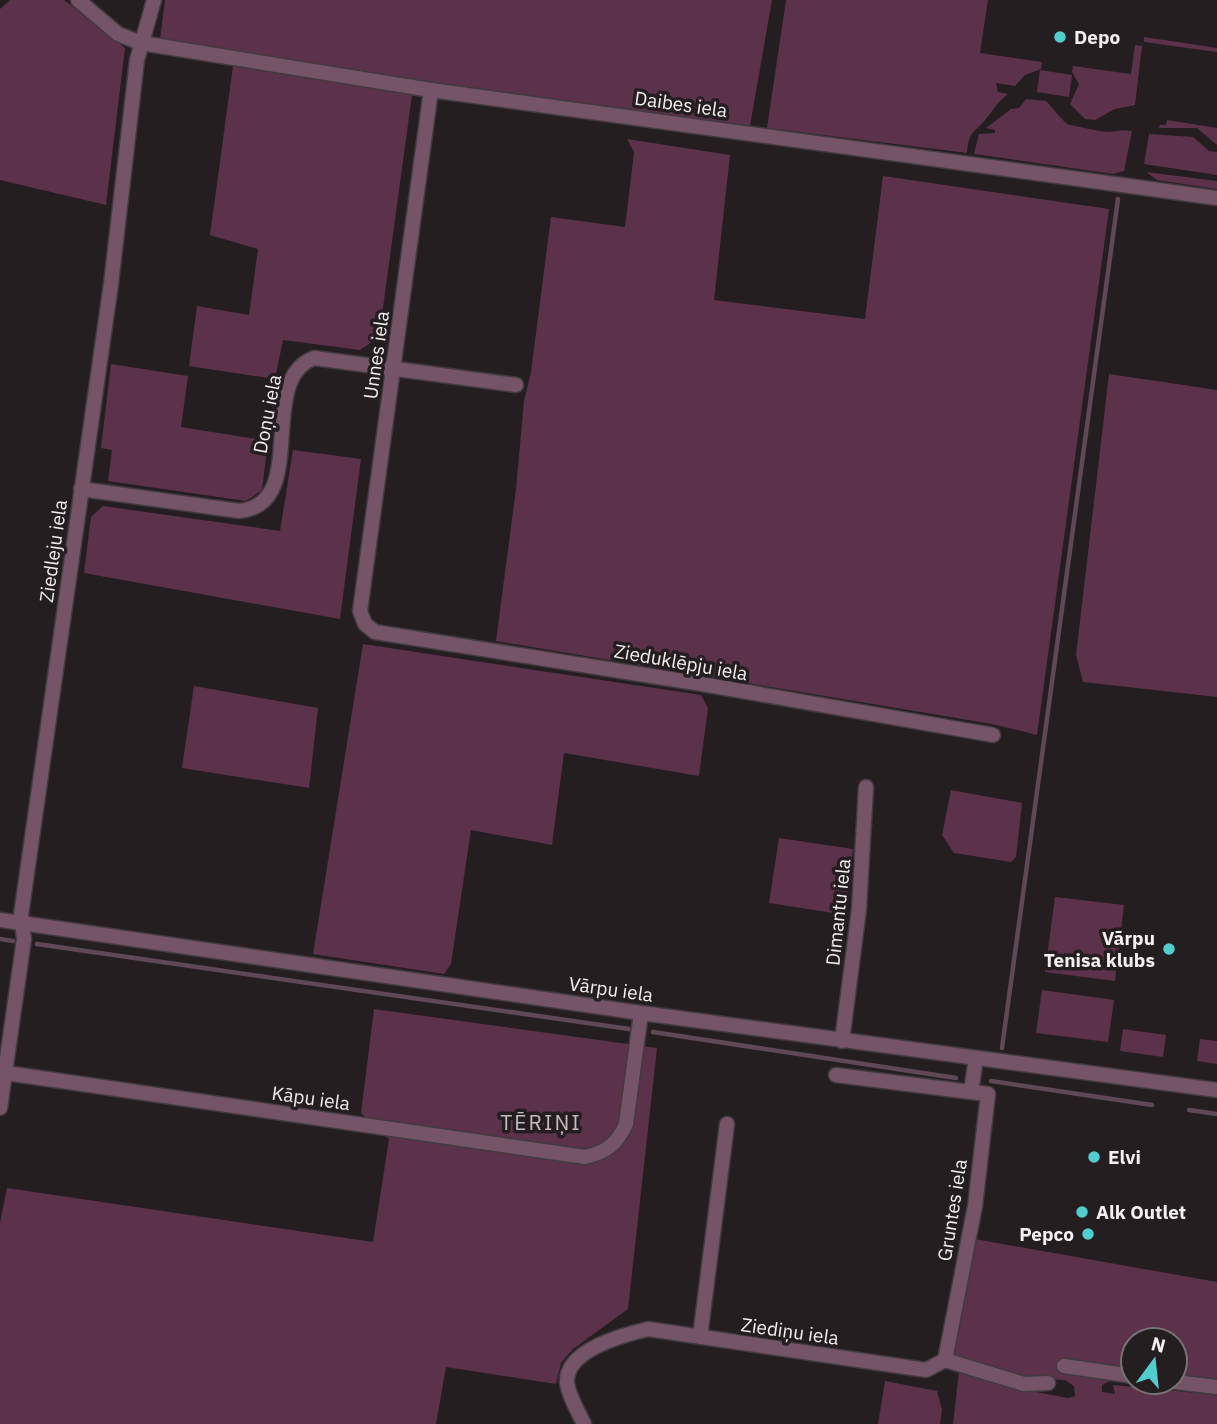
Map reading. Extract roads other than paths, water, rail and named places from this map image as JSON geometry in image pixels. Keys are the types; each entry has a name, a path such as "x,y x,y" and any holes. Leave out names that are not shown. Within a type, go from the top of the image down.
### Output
{"street":[{"name":"Daibes iela","path":"78,0 118,34 141,43 431,90 1217,198"},
{"name":"Ziedleju iela","path":"0,1108 24,939 21,915 111,284 141,43 154,0"},
{"name":"Unnes iela","path":"365,624 360,611 431,90"},
{"name":"Doņu iela","path":"80,489 239,511 260,506 274,489 290,379 302,362 314,358 516,385"},
{"name":"Zieduklēpju iela","path":"365,624 375,632 993,734"},
{"name":"Dimantu iela","path":"842,1041 859,909 866,787"},
{"name":"Vārpu iela","path":"0,920 641,1013 1217,1090"},
{"name":"Kāpu iela","path":"6,1073 586,1157 609,1149 618,1140 626,1124 641,1013"},
{"path":"836,1075 971,1091 976,1058"},
{"name":"Gruntes iela","path":"945,1360 975,1206 988,1094 971,1091"},
{"path":"700,1337 727,1124"},
{"name":"Ziediņu iela","path":"584,1424 567,1385 570,1369 603,1342 648,1329 926,1370 945,1360"},
{"path":"945,1360 1024,1384 1048,1383"},
{"path":"1064,1366 1119,1374"},
{"path":"1189,1384 1217,1387"}],"waterway":[{"path":"1002,1048 1118,199"},
{"path":"0,939 13,941"},
{"path":"37,944 629,1029"},
{"path":"653,1032 956,1078"},
{"path":"991,1081 1152,1105"},
{"path":"1189,1110 1217,1114"}],"place":[{"name":"Depo","path":"1060,37"},
{"name":"Vārpu Tenisa klubs","path":"1169,949"},
{"name":"Elvi","path":"1094,1157"},
{"name":"Alk Outlet","path":"1082,1212"},
{"name":"Pepco","path":"1088,1234"}],"district":[{"name":"TĒRIŅI","path":"541,1123"}]}
